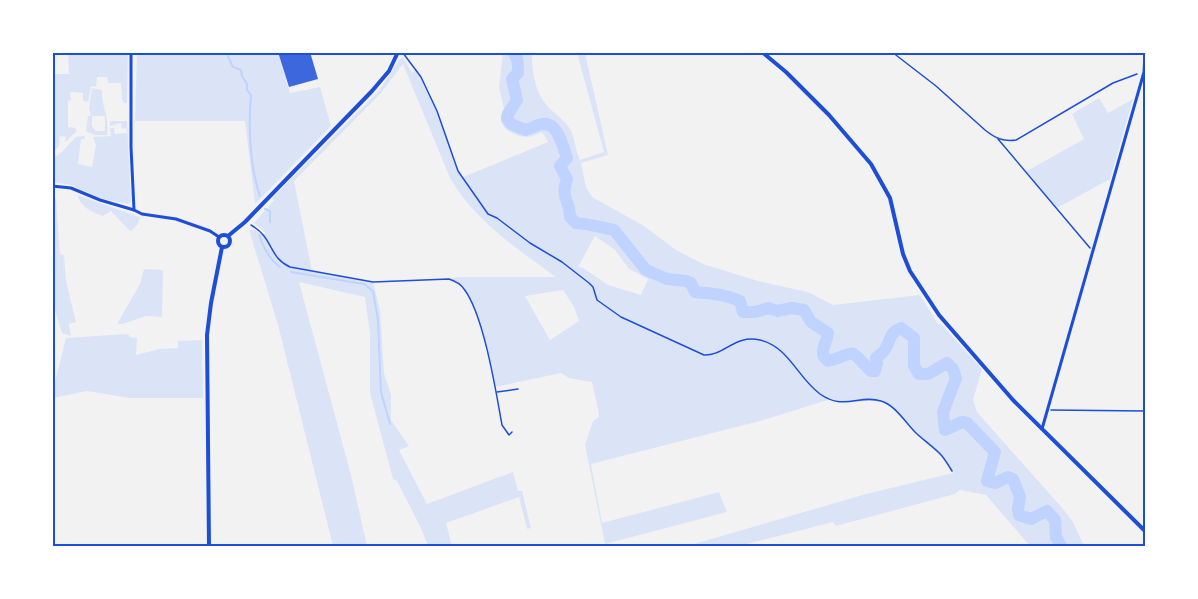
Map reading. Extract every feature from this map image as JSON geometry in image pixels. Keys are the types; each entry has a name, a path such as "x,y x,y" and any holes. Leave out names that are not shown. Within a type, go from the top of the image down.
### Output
{"street":[{"path":"131,52 131,147 134,210"},
{"path":"219,237 228,236 245,222 372,91 389,71 400,52"},
{"path":"762,52 786,72 829,115 871,164 890,198 906,262 918,287 943,320 1042,429 1146,532"},
{"path":"1042,429 1145,72 1145,52"},
{"path":"52,186 71,188 150,216 176,219 210,231 219,237"},
{"path":"222,247 230,244 228,236"},
{"path":"219,237 218,243 222,247"},
{"path":"209,546 207,335 222,247"}],"path":[{"path":"400,52 408,57 421,77 437,111 458,171 488,214 589,283 597,300 635,324 702,355 709,355 744,339 771,344 789,358 812,387 822,395 846,403 874,400 888,405 941,455 952,471"},
{"path":"891,52 936,86 997,139 1092,251"},
{"path":"997,139 1016,140 1113,83 1145,72"},
{"path":"245,222 263,232 276,258 290,267 373,282 449,279 460,284 472,302 479,320 502,425 509,435 512,432"},
{"path":"496,392 518,388"},
{"path":"1047,410 1146,411"}],"shaded area":[{"path":"278,52 290,93 320,87 331,126 255,204 245,121 135,121 137,53"},
{"path":"68,53 128,53 127,103 124,103 122,99 121,83 108,83 107,77 97,77 96,87 91,86 88,102 83,101 83,93 70,92 68,127 76,128 76,132 65,142 66,137 60,136 59,146 53,152 53,74 69,74"},
{"path":"503,53 532,53 538,90 545,103 570,129 580,160 604,152 577,53 585,53 608,155 581,163 586,187 592,197 644,226 676,250 703,264 758,281 808,292 833,305 920,295 938,324 941,324 982,369 973,400 977,412 1064,510 1073,522 1084,546 1030,546 986,495 960,490 955,494 836,526 833,522 739,546 687,546 866,494 953,473 941,455 885,402 874,400 847,403 831,399 760,421 591,464 602,523 719,492 727,512 605,544 585,445 593,421 598,418 599,414 592,382 569,378 561,373 495,387 484,334 475,308 460,285 449,279 458,277 556,277 526,256 484,221 460,193 450,178 403,64 380,94 294,181 312,271 373,282 380,310 384,373 391,395 391,420 409,446 399,450 427,504 513,472 518,491 522,491 531,528 527,529 519,497 446,523 452,546 428,546 397,481 393,479 370,393 370,334 365,297 299,282 351,475 367,546 333,546 278,325 249,230 255,230 262,235 266,233 254,223 274,200 272,198 379,91 403,57 412,73 416,70 429,94 458,171 463,177 548,142 542,132 527,137 516,135 506,129 501,120 504,109 499,87","holes":["595,236 615,250 629,269 648,279 641,295 608,285 578,267","563,290 574,307 579,321 550,340 525,296"]},
{"path":"92,88 102,90 107,124 107,135 95,135 86,131 88,116 91,116 89,108","holes":["92,116 105,116 105,131 96,131 92,126"]},
{"path":"1099,98 1108,113 1133,99 1110,179 1057,208 1025,172 1084,139 1072,114"},
{"path":"110,121 127,121 131,202 128,204 103,199 71,185 53,182 53,158 76,137 84,136 85,139 81,139 78,164 92,167 96,145 93,137 111,136 110,128 114,128 115,134 127,133 126,128 122,129 121,123 110,126"},
{"path":"77,195 142,218 131,231 111,211 103,216 94,213 81,203"},
{"path":"53,198 56,199 60,254 64,255 66,281 76,322 69,324 71,336 62,333 53,303"},
{"path":"144,269 163,270 162,317 146,316 117,324 140,284"},
{"path":"126,334 137,338 136,355 159,349 178,348 178,341 202,340 203,398 129,398 87,391 53,398 66,338"}],"building":[{"path":"278,52 310,52 318,79 289,87"}],"waterway":[{"path":"226,52 233,67 241,70 247,90 251,95 251,146 254,173 260,196"},
{"path":"513,52 518,65 518,73 512,79 517,100 507,118 511,124 525,130 548,124 556,131 567,158 560,166 567,179 565,196 570,217 576,223 614,230 646,270 667,279 691,283 695,292 740,301 743,312 755,312 769,308 777,311 792,308 804,310 811,322 828,333 823,352 828,361 852,353 871,371 875,371 876,358 884,351 894,332 901,328 914,338 914,366 919,374 928,374 947,363 953,369 956,378 943,412 945,430 962,422 967,423 995,452 987,481 995,483 1008,477 1013,479 1020,497 1019,515 1031,519 1047,511 1055,520 1056,537 1061,546"},
{"path":"265,209 270,211 270,222"},
{"path":"259,235 267,253 280,267"},
{"path":"291,272 364,284 373,291 378,320 381,392 390,424"}]}
